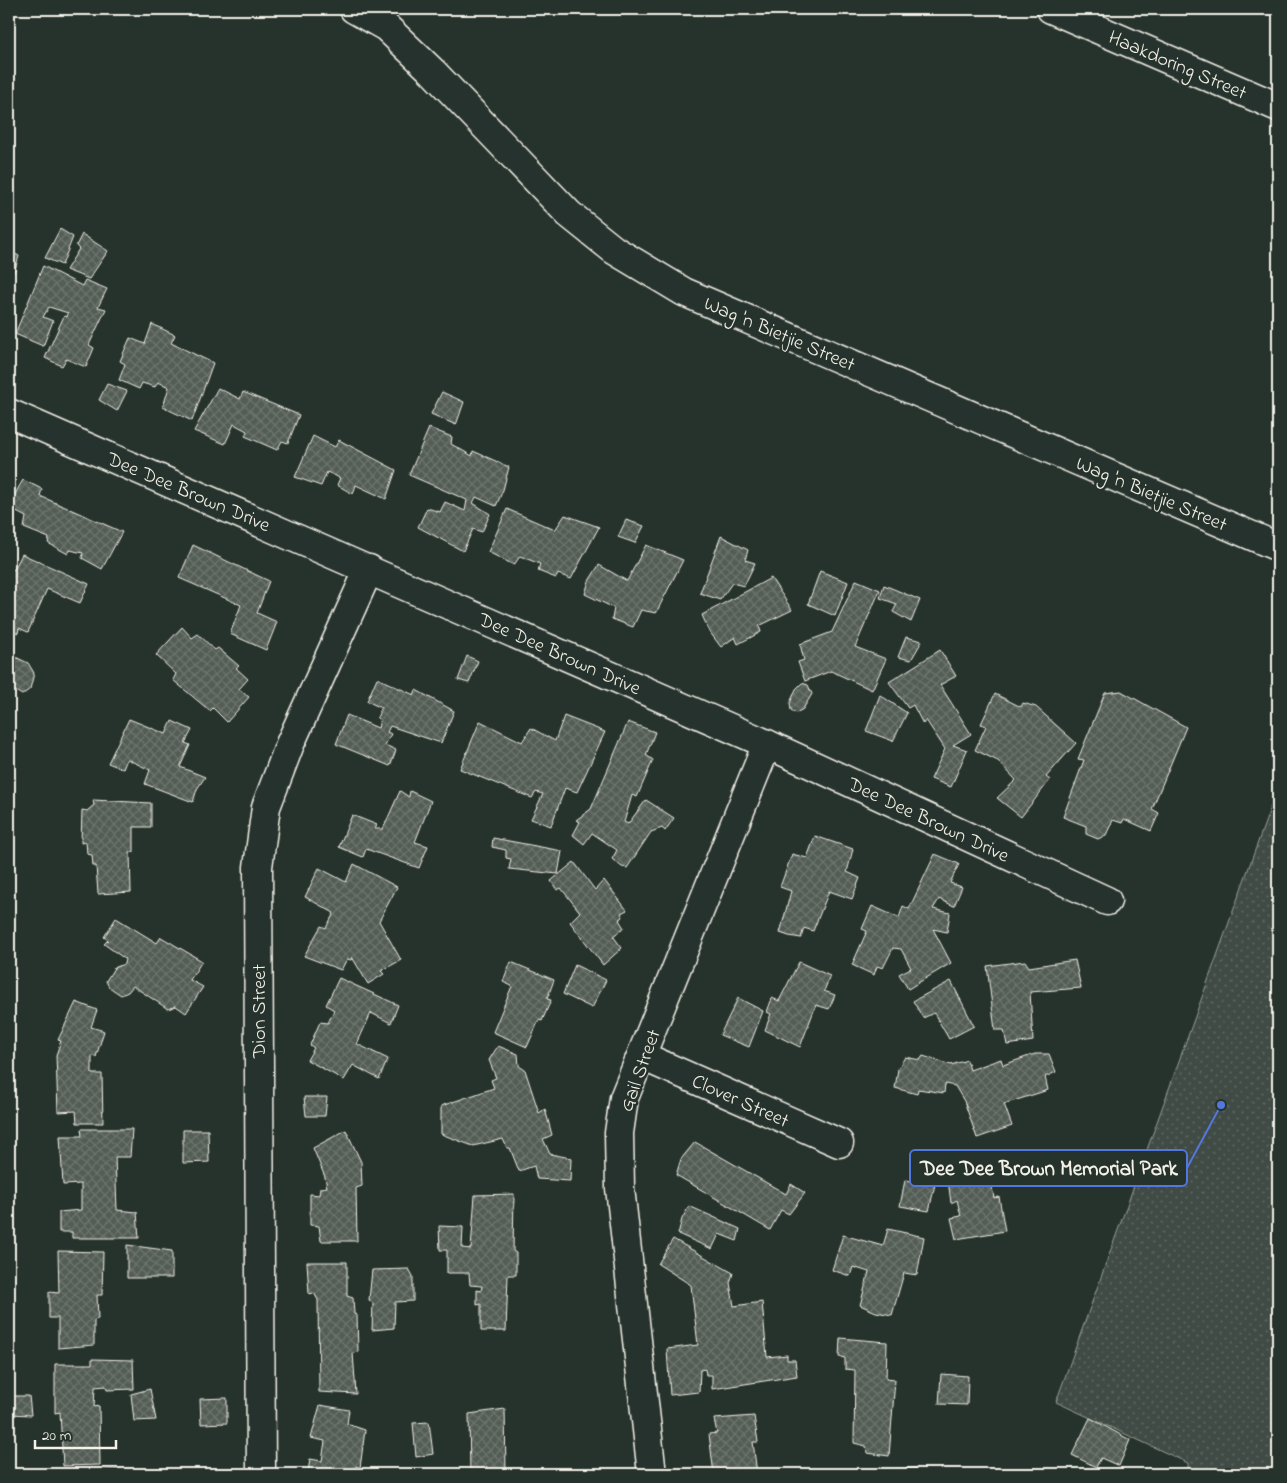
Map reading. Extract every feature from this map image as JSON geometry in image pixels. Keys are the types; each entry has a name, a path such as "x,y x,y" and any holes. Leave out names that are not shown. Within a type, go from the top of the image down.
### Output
{"street":[{"name":"Wag 'n Bietjie Street","path":"354,9 386,27 433,72 568,214 614,250 684,292 1278,547"},
{"name":"Haakdoring Street","path":"1051,9 1278,108"},
{"name":"Dee Dee Brown Drive","path":"9,413 767,744 1107,901"},
{"name":"Dion Street","path":"261,1474 258,877 260,838 266,807 287,753 369,569"},
{"name":"Gail Street","path":"652,1474 620,1188 619,1133 624,1098 767,744"},
{"name":"Clover Street","path":"642,1056 839,1143"}],"shaded area":[{"path":"1271,806 1278,809 1278,1474 1188,1474 1188,1463 1056,1402"}],"building":[{"path":"60,229 73,237 62,265 45,258"},
{"path":"82,234 108,251 89,279 66,270 79,249 76,246"},
{"path":"9,251 19,256 14,273 9,272"},
{"path":"43,266 82,286 85,280 107,289 98,307 106,309 89,345 94,348 86,367 66,359 62,366 45,358 64,316 67,317 68,313 49,307 43,317 53,321 43,346 15,334"},
{"path":"152,324 175,335 171,343 213,363 192,421 163,407 169,387 158,382 155,387 142,383 139,389 119,380 125,364 120,361 130,338 145,344"},
{"path":"107,384 127,391 117,411 99,400"},
{"path":"218,388 240,399 243,392 299,415 288,443 282,441 277,450 245,436 247,431 234,424 225,444 194,431"},
{"path":"442,392 464,402 456,425 431,414"},
{"path":"429,428 452,437 451,444 472,456 473,451 509,467 503,490 496,506 476,497 473,503 490,514 482,532 473,529 463,551 418,527 427,508 440,512 445,502 465,511 467,500 409,475"},
{"path":"313,436 335,447 339,440 396,470 386,499 356,485 353,494 337,485 340,478 327,472 321,486 295,477"},
{"path":"23,480 42,489 40,496 122,532 102,569 82,558 83,553 70,550 68,554 48,543 49,538 24,528 26,517 11,509 15,494"},
{"path":"507,509 555,530 565,515 599,527 571,579 558,574 556,578 538,571 540,564 520,556 514,565 488,552"},
{"path":"626,520 644,526 635,543 618,537"},
{"path":"721,536 748,550 745,560 755,563 744,586 732,583 720,600 700,593"},
{"path":"193,545 269,581 257,613 277,622 266,650 230,634 241,605 179,578"},
{"path":"646,545 683,560 656,613 641,610 633,627 612,619 614,608 585,594 589,581 599,565 627,581"},
{"path":"22,554 89,584 80,603 47,589 28,632 19,628 18,633 9,629 9,568 14,570"},
{"path":"820,571 848,582 835,616 808,604"},
{"path":"771,578 792,610 759,626 761,632 738,644 735,637 721,647 709,631 702,615"},
{"path":"856,580 880,590 855,647 886,659 872,690 831,671 805,681 798,662 804,660 800,644 832,632"},
{"path":"884,585 920,600 911,622 893,612 897,604 880,598"},
{"path":"182,627 192,638 198,634 215,650 218,648 239,666 236,668 248,679 239,689 249,697 227,722 213,708 210,711 173,680 176,674 156,655"},
{"path":"906,637 922,641 911,660 898,657"},
{"path":"940,650 956,676 940,685 971,734 953,745 967,750 951,787 931,779 945,749 926,720 923,724 913,705 908,708 889,682"},
{"path":"9,654 28,663 34,673 30,689 22,695 9,687"},
{"path":"467,656 478,661 469,683 458,680"},
{"path":"377,678 414,695 416,690 454,711 441,743 390,726 387,732 391,734 385,745 396,750 390,766 336,744 347,715 378,728 380,721 377,718 381,708 367,701"},
{"path":"802,683 808,685 812,694 803,709 796,713 791,710 790,703 796,689"},
{"path":"1121,691 1186,727 1152,809 1159,813 1151,831 1124,819 1122,823 1113,820 1106,835 1098,839 1086,834 1086,826 1063,817 1084,760 1078,759 1105,693"},
{"path":"995,694 1021,707 1023,703 1036,707 1076,743 1046,777 1050,780 1021,817 997,798 1016,780 998,761 975,750 986,726 981,724"},
{"path":"880,695 907,713 893,741 866,731"},
{"path":"564,716 605,732 577,792 565,788 551,826 531,819 543,794 536,792 532,798 460,769 480,721 522,742 531,728 555,741"},
{"path":"129,719 166,734 172,721 192,730 185,743 190,745 180,767 205,777 197,789 193,802 145,784 150,770 127,759 123,769 108,763"},
{"path":"628,722 655,732 646,755 653,760 637,797 632,795 624,822 628,824 646,800 674,818 665,831 662,828 651,832 627,868 622,867 612,859 617,850 592,833 584,844 573,835 580,822 576,820 591,809"},
{"path":"400,791 409,797 410,791 431,801 415,842 428,846 419,868 366,849 363,857 339,847 352,815 377,825 375,829 383,829"},
{"path":"93,800 151,803 151,827 134,827 134,852 130,853 131,892 98,894 96,866 93,866 92,855 87,854 86,842 81,843 82,810 87,811 94,805"},
{"path":"815,836 853,849 847,872 860,878 852,899 829,891 813,931 804,928 801,938 789,936 780,933 791,891 780,887 792,854 807,858"},
{"path":"493,838 562,851 558,874 509,869 511,859 506,858 506,850 492,847"},
{"path":"935,854 959,864 950,883 962,887 954,906 939,899 933,909 950,913 947,932 933,929 951,963 908,989 899,974 911,968 901,949 893,948 883,968 877,966 874,975 852,965 867,931 862,929 872,906 899,918 903,906 909,909"},
{"path":"574,862 595,890 604,880 627,910 621,913 623,917 619,920 624,928 613,936 622,948 603,965 570,922 580,912 561,888 557,890 551,881"},
{"path":"354,864 397,887 379,921 401,960 381,971 384,974 368,984 352,957 351,960 347,959 341,970 304,956 321,926 326,928 334,913 305,897 319,868 346,882"},
{"path":"116,918 157,943 161,937 202,961 190,980 203,987 186,1013 176,1006 168,1009 133,986 128,992 121,995 109,987 106,981 114,968 124,964 125,959 104,944 108,940 104,937"},
{"path":"1075,960 1081,988 1030,992 1033,1041 1007,1045 1004,1030 995,1030 987,966 1025,961 1029,967"},
{"path":"511,962 554,980 547,999 551,1000 542,1021 539,1020 527,1047 493,1032 512,986 503,982"},
{"path":"799,962 830,976 824,991 835,995 829,1009 816,1005 800,1047 765,1030 771,1014 767,1012 772,998 779,1001"},
{"path":"575,965 606,980 592,1008 563,994"},
{"path":"339,978 398,1005 391,1023 371,1013 357,1044 388,1059 379,1079 353,1065 344,1080 307,1060 314,1048 310,1045 320,1022 328,1023 334,1010 326,1005"},
{"path":"951,981 974,1026 949,1039 934,1013 923,1018 913,1001"},
{"path":"738,998 763,1011 749,1047 720,1035"},
{"path":"76,1002 97,1010 91,1027 104,1031 96,1057 92,1056 92,1074 102,1074 103,1123 77,1123 76,1111 58,1112 56,1055 61,1041 58,1040"},
{"path":"498,1046 518,1054 519,1066 525,1070 539,1113 545,1109 552,1135 543,1139 550,1154 571,1158 570,1181 537,1179 534,1166 519,1171 510,1148 507,1148 503,1139 473,1146 441,1134 441,1106 494,1088 491,1080 496,1078 489,1060"},
{"path":"1035,1054 1049,1054 1056,1072 1045,1077 1048,1090 1004,1104 1012,1126 977,1138 964,1101 955,1086 945,1084 944,1093 918,1089 917,1094 895,1088 898,1069 905,1057 920,1060 923,1056 951,1065 967,1060 970,1070 1001,1059 1003,1065"},
{"path":"304,1097 327,1097 325,1116 306,1116"},
{"path":"81,1129 132,1129 130,1157 115,1157 117,1210 137,1212 139,1238 72,1238 72,1232 59,1232 59,1212 81,1210 81,1184 63,1185 60,1136 82,1136"},
{"path":"183,1130 208,1130 209,1162 183,1163"},
{"path":"346,1130 361,1162 362,1186 356,1188 357,1241 321,1241 319,1226 310,1225 310,1194 319,1195 320,1188 327,1187 313,1148"},
{"path":"695,1142 786,1194 791,1184 805,1193 789,1214 781,1210 770,1230 676,1175 681,1159"},
{"path":"986,1155 994,1198 999,1197 1005,1231 956,1239 951,1218 961,1216 957,1200 951,1203 948,1180 952,1180 950,1163"},
{"path":"905,1180 935,1184 929,1211 900,1206"},
{"path":"514,1194 513,1251 516,1253 516,1275 508,1275 506,1331 481,1331 481,1304 477,1305 477,1290 481,1291 482,1286 470,1285 469,1273 447,1273 447,1250 440,1250 439,1226 463,1227 462,1248 471,1249 475,1195"},
{"path":"689,1206 740,1229 737,1241 719,1234 712,1249 678,1234 682,1219"},
{"path":"888,1229 924,1237 917,1275 904,1273 892,1315 876,1312 860,1305 869,1272 853,1267 850,1276 832,1270 843,1235 883,1246"},
{"path":"673,1239 733,1273 730,1283 734,1306 762,1302 767,1357 787,1355 787,1360 795,1360 797,1376 712,1389 712,1375 706,1375 705,1369 700,1370 699,1392 670,1395 667,1349 698,1345 691,1285 658,1264"},
{"path":"127,1245 172,1251 172,1278 127,1278"},
{"path":"58,1251 103,1252 102,1295 97,1295 98,1319 94,1320 94,1345 58,1348 58,1318 49,1318 49,1292 59,1293"},
{"path":"307,1262 347,1262 347,1296 353,1298 354,1314 357,1315 358,1352 353,1353 356,1394 319,1392 318,1300 314,1293 309,1294"},
{"path":"409,1269 413,1276 413,1301 395,1302 394,1328 372,1330 373,1303 369,1300 372,1270"},
{"path":"840,1338 887,1342 886,1379 895,1380 889,1456 867,1453 866,1446 854,1443 855,1370 845,1369 845,1358 839,1357"},
{"path":"92,1359 133,1360 134,1389 107,1390 106,1386 95,1387 94,1407 99,1406 100,1465 63,1466 60,1412 55,1413 55,1364 92,1364"},
{"path":"941,1374 968,1376 967,1405 939,1404"},
{"path":"150,1389 156,1420 134,1421 131,1394"},
{"path":"9,1396 29,1396 31,1415 9,1414"},
{"path":"227,1398 227,1423 201,1424 200,1399"},
{"path":"320,1405 349,1410 347,1424 365,1430 360,1468 356,1466 356,1474 286,1474 308,1472 310,1459 322,1461 325,1441 311,1438"},
{"path":"505,1409 506,1474 470,1474 469,1414"},
{"path":"754,1416 758,1442 753,1442 757,1474 714,1474 709,1434 717,1433 714,1419"},
{"path":"1090,1418 1130,1440 1119,1466 1101,1458 1096,1467 1072,1455"},
{"path":"429,1422 433,1454 416,1457 413,1423"},
{"path":"916,1468 916,1474 859,1474 859,1471"},
{"path":"120,1470 120,1474 59,1474 59,1472"}],"place":[{"name":"Dee Dee Brown Memorial Park","path":"1221,1105"}]}
